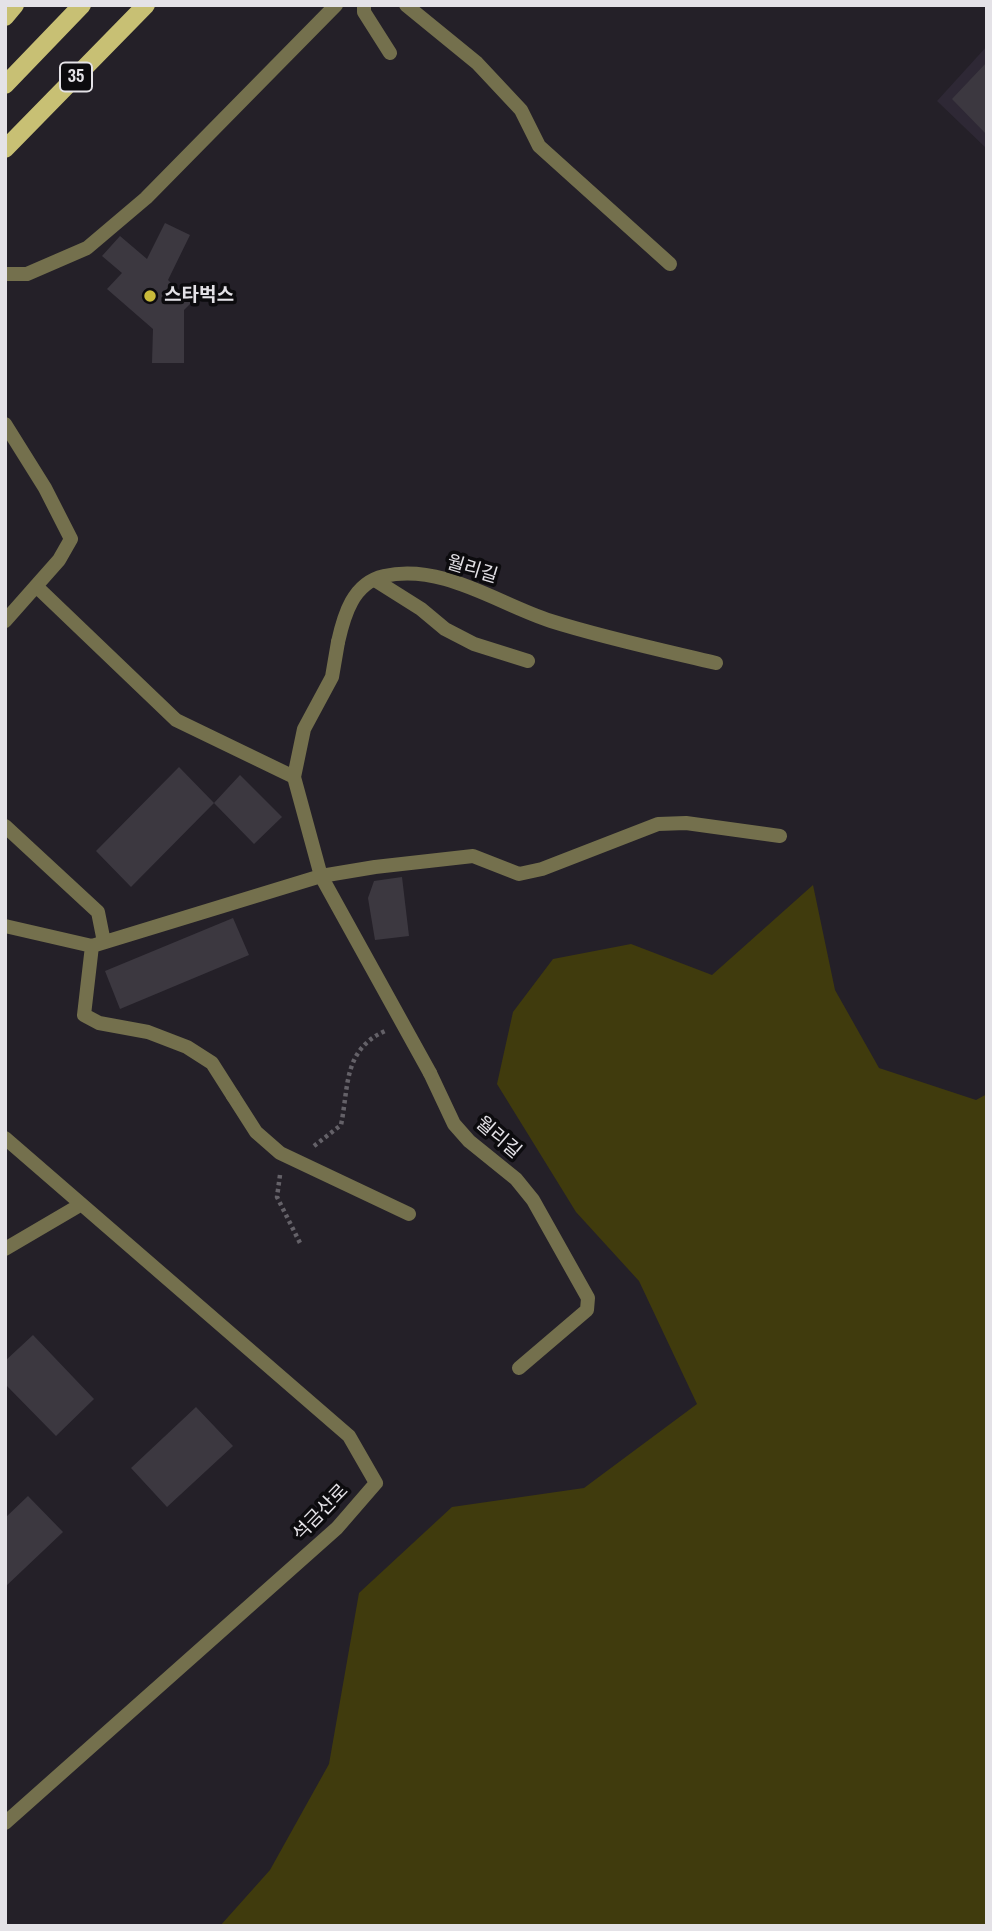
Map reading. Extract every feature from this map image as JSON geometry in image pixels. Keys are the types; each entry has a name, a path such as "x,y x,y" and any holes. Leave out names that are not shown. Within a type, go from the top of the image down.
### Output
{"main road":[{"path":"5,17 15,5"},
{"name":"35","path":"5,85 82,5"},
{"name":"35","path":"5,149 146,5"}],"street":[{"path":"5,274 27,274 87,248 146,198 336,5"},
{"path":"364,5 364,12 390,53"},
{"path":"406,5 477,63 521,110 539,146 670,264"},
{"path":"5,424 45,488 71,539 59,560 5,621"},
{"name":"월리길","path":"519,1368 587,1310 588,1298 533,1200 516,1179 469,1141 454,1124 430,1073 321,876 294,777 304,729 332,677 345,613 358,591 382,576 414,574 475,588 549,620 716,663"},
{"path":"375,580 421,609 445,629 474,644 528,661"},
{"path":"36,586 176,720 294,777"},
{"path":"5,926 98,944 321,876 473,856 519,874 542,869 658,824 686,823 780,836"},
{"path":"5,826 98,912 98,944 84,1015 99,1023 148,1032 187,1047 212,1063 256,1132 280,1153 408,1214"},
{"name":"석금산로","path":"5,1138 349,1436 376,1483 337,1528 5,1823"},
{"path":"5,1249 80,1205"}],"path":[{"path":"295,1161 341,1125 348,1092 348,1070 364,1045 371,1037 401,1023"},
{"path":"280,1153 276,1197 300,1243"}],"shaded area":[{"path":"987,46 987,149 937,101"},
{"path":"813,885 835,990 879,1068 976,1100 987,1094 987,1926 220,1926 270,1870 329,1764 359,1593 452,1507 584,1488 697,1404 639,1281 576,1212 497,1084 513,1012 553,959 631,944 712,975"}],"building":[{"path":"987,62 987,135 952,99"},
{"name":"스타벅스","path":"165,223 190,235 168,280 191,303 184,310 184,363 152,363 153,329 107,289 122,273 102,256 120,236 147,259"},
{"path":"179,767 214,803 131,887 96,851"},
{"path":"240,775 282,817 254,844 214,803"},
{"path":"402,877 409,936 375,940 368,898 374,881"},
{"path":"233,918 249,955 120,1009 105,971"},
{"path":"33,1335 94,1399 56,1436 5,1384 5,1361"},
{"path":"196,1407 233,1446 167,1507 131,1468"},
{"path":"28,1496 63,1532 5,1587 5,1518"}],"place":[{"name":"스타벅스","path":"150,296"}]}
